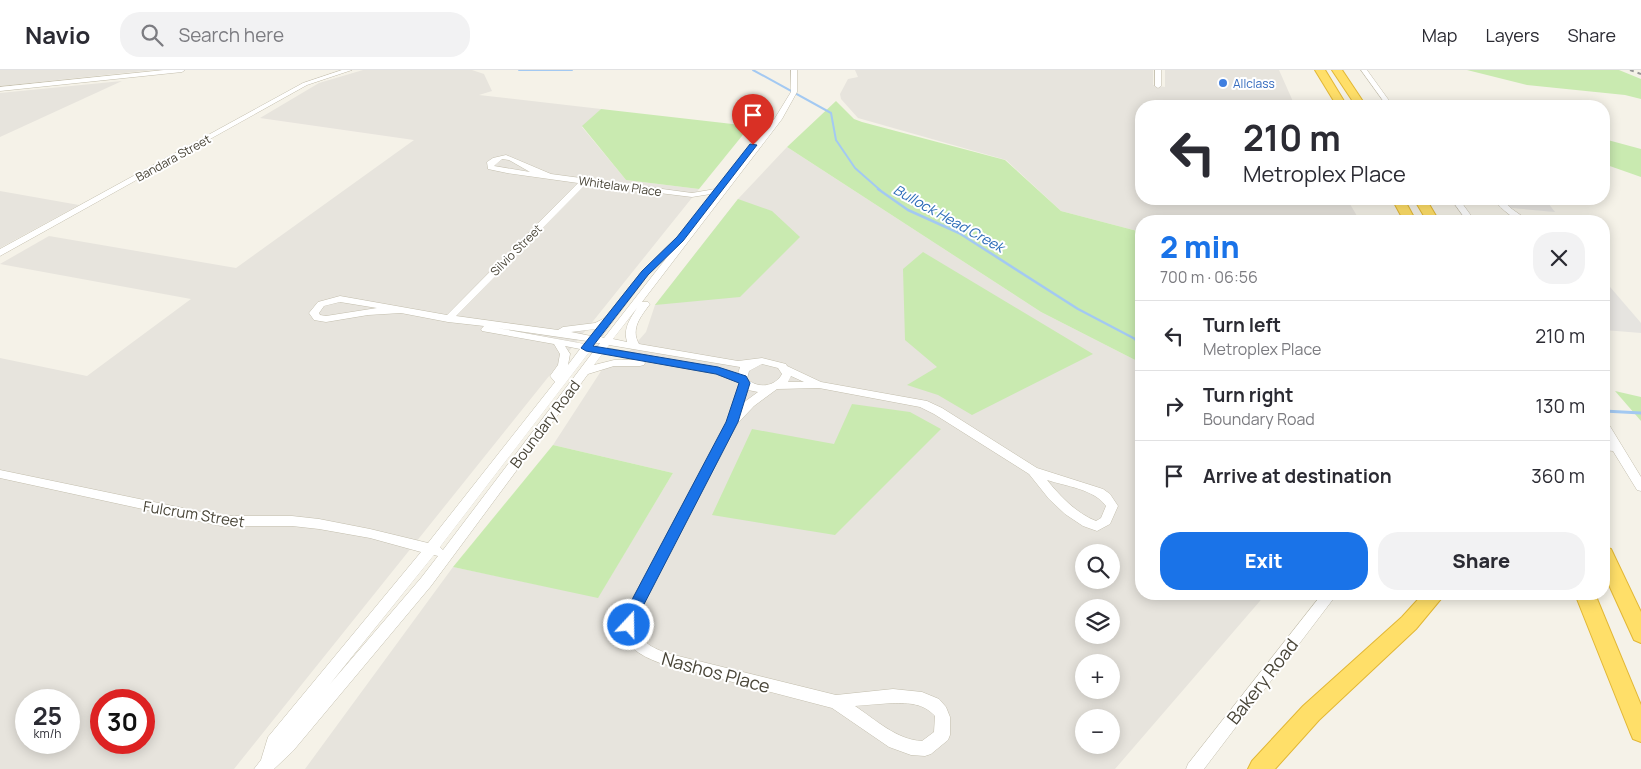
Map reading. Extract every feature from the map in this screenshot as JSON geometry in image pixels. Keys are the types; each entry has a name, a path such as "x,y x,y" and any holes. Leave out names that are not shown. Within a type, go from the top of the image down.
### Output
{"highway":[{"path":"1320,70 1338,100"},
{"path":"1337,70 1357,100"},
{"path":"1610,567 1641,634"},
{"path":"1621,591 1641,605"},
{"path":"1260,769 1311,713 1409,623 1430,600"},
{"path":"1587,600 1641,732"}],"street":[{"path":"0,89 182,70"},
{"name":"Bandara Street","path":"0,253 305,84 349,70"},
{"name":"Boundary Road","path":"788,70 793,80"},
{"name":"Boundary Road","path":"265,766 274,742 431,549 645,273 680,239 791,101 794,70"},
{"path":"1158,70 1158,86"},
{"path":"1364,70 1386,100"},
{"name":"Boundary Road","path":"265,766 287,746 426,582 776,119"},
{"name":"Whitelaw Place","path":"548,176 532,170 512,158 496,159 490,164 496,170 692,195 719,190"},
{"name":"Silvio Street","path":"448,318 584,181"},
{"path":"692,195 706,206"},
{"path":"1502,205 1515,215"},
{"path":"636,347 630,336 630,324 652,293 647,290"},
{"path":"399,310 368,312 326,319 317,318 314,313 321,304 340,299 471,322 554,332 590,344"},
{"path":"554,332 597,326 608,320"},
{"path":"471,322 477,327 558,343 603,346 659,360 718,371 757,389 819,385 923,404 938,411 1033,471 1058,478 1106,497 1112,506 1106,521 1097,526 1082,521 1042,484 1033,471"},
{"path":"558,343 565,354 563,365 555,376 561,381"},
{"path":"603,346 636,347 738,364 770,361 819,385"},
{"path":"584,371 614,363 648,364 659,360"},
{"path":"743,381 744,369 755,362"},
{"path":"774,387 786,378 785,369"},
{"name":"Nashos Place","path":"743,381 732,422 633,611 629,625 637,644 647,652 665,660 836,702 914,696 933,702 942,713 942,735 925,749 911,748 895,742 836,702"},
{"name":"Nashos Place","path":"732,422 750,403 774,387"},
{"path":"1610,437 1641,487"},
{"path":"1610,446 1616,447"},
{"name":"Fulcrum Street","path":"0,474 221,521 239,524 301,522 328,525 448,553"},
{"name":"Bakery Road","path":"1194,769 1325,600"}],"shaded area":[{"path":"0,70 153,70 0,86"},
{"path":"363,70 472,70 484,74 492,91 479,95 601,109 582,127 626,180 699,189 234,769 0,769 0,358 87,376 191,299 0,264 49,236 236,268 414,140 260,118 319,83"},
{"path":"855,70 1153,70 1153,85 1165,87 1165,70 1279,70 1292,100 1135,100 1135,205 1351,205 1356,215 1135,215 1135,230 1061,211 1006,160 858,118 841,99 840,94 848,79 858,77"},
{"path":"122,81 0,137 0,93"},
{"path":"787,147 1041,312 1135,360 1135,600 1261,600 1115,769 305,769 453,567 598,597 673,473 553,445 603,368 617,365 646,332 655,305 738,199"},
{"path":"0,191 79,205 0,248"},
{"path":"1508,205 1550,205 1555,212 1511,208"},
{"path":"1610,287 1641,323 1641,333 1610,330"}],"green space":[{"path":"1467,70 1619,70 1641,79 1641,99 1625,95 1527,85"},
{"path":"836,101 854,119 862,122 1005,160 1061,211 1135,230 1135,360 1041,312 787,147"},
{"path":"601,109 750,126 699,189 626,180 582,126"},
{"path":"1610,141 1641,149 1641,177 1610,166"},
{"path":"738,199 772,211 800,237 740,297 655,305"},
{"path":"923,252 1093,354 972,415 938,395 907,385 937,367 905,340 903,269"},
{"path":"1615,391 1641,397 1641,421"},
{"path":"852,404 910,412 941,429 835,535 712,515 752,429 834,444"},
{"path":"553,445 673,473 598,598 453,567"}],"waterway":[{"name":"Bullock Head Creek","path":"519,70 572,70"},
{"name":"Bullock Head Creek","path":"753,70 831,113 836,140 855,168 880,190"},
{"name":"Bullock Head Creek","path":"878,189 908,210 959,233 1078,309 1135,339"},
{"name":"Bullock Head Creek","path":"1610,411 1641,413"}],"railway":[{"path":"1630,70 1641,74"}],"place":[{"name":"Allclass","path":"1223,83"}],"route":[{"path":"629,625 633,611 732,422 745,383 742,379 718,371 586,348 645,273 680,239 753,145"}]}
